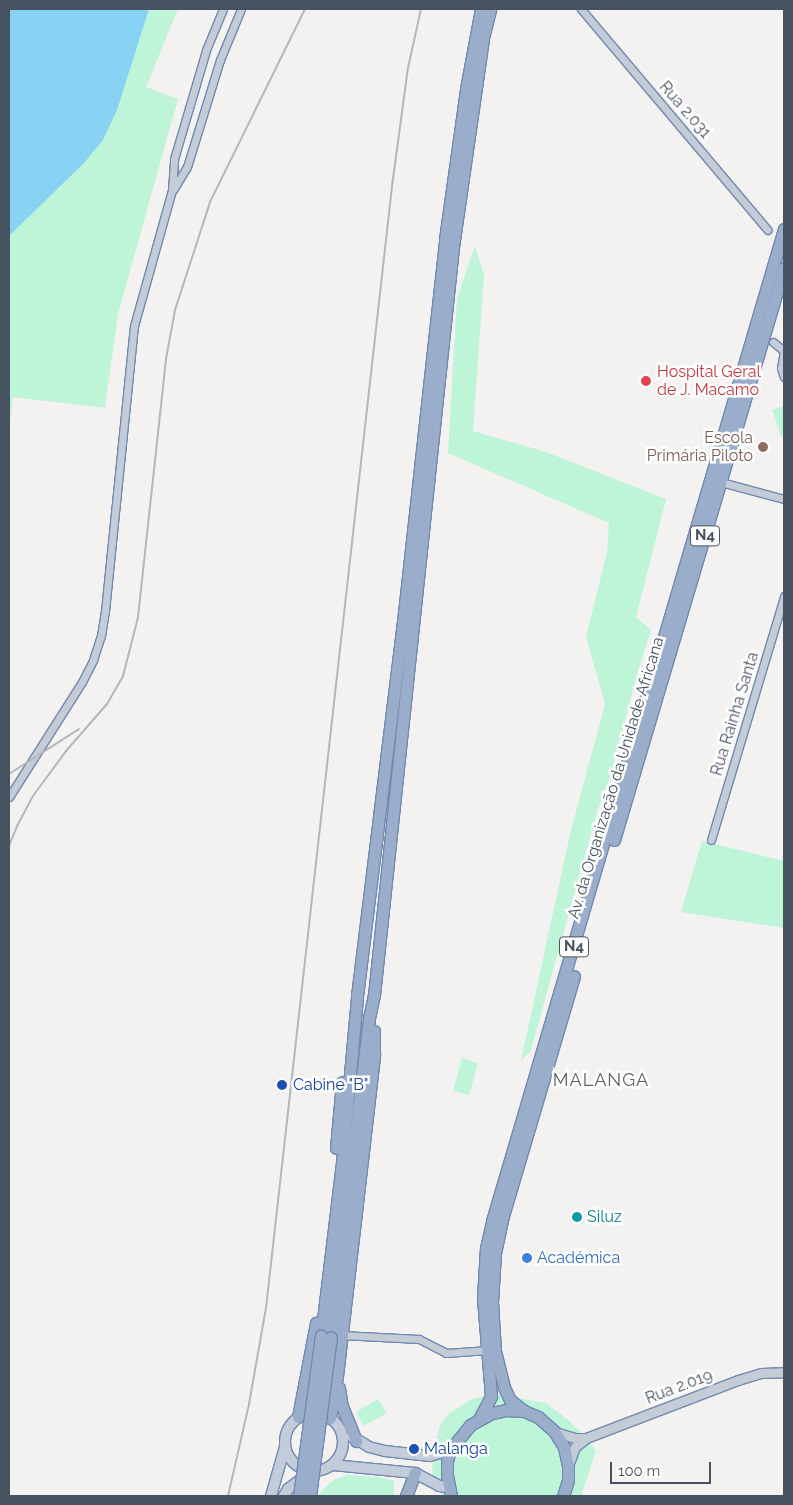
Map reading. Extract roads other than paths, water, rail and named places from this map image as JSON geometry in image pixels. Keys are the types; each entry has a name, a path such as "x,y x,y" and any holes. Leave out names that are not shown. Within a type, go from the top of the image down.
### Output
{"highway":[{"path":"299,1496 331,1336 342,1162 357,996 404,613 445,239 466,89 481,9"},
{"path":"310,1496 369,1018 374,995 452,257 482,38 490,9"},
{"path":"476,89 489,35 498,9"},
{"name":"N4","path":"716,481 716,460 784,229"},
{"name":"Av. da Organização da Unidade Africana","path":"479,1419 491,1396 483,1298 486,1256 492,1221 716,481 784,268"},
{"name":"Av. da Organização da Unidade Africana","path":"554,1431 538,1417 524,1411 510,1400 504,1387 495,1351 492,1302 497,1244 503,1216 716,481"},
{"path":"298,1417 316,1326 333,1184 339,1106 357,996"},
{"path":"331,1336 340,1400 356,1441"},
{"path":"334,1422 337,1376"},
{"path":"450,1492 447,1461 450,1450 463,1433 479,1419 506,1410 524,1411"},
{"path":"554,1431 564,1447 568,1466 568,1480 563,1496"},
{"path":"406,1496 415,1473"}],"main road":[{"path":"271,1496 289,1426 298,1417 318,1413 334,1422 356,1441 369,1447 386,1451 423,1456 450,1450"},
{"path":"333,1465 342,1446 334,1422"},
{"path":"285,1445 293,1463 310,1471 323,1470 333,1465 415,1473 450,1492"},
{"path":"284,1496 288,1489 310,1471"}],"street":[{"path":"9,798 82,682 100,636 105,611 134,326 172,190 174,159 206,50 223,9"},
{"path":"172,190 187,167 220,60 241,9"},
{"name":"Rua 2.031","path":"581,9 768,230"},
{"path":"773,342 784,351 781,368 784,376"},
{"path":"716,481 784,499"},
{"name":"Rua Rainha Santa","path":"711,840 784,596"},
{"path":"331,1336 418,1339 446,1353 488,1350"},
{"name":"Rua 2.019","path":"586,1438 738,1380 761,1373 784,1372"},
{"path":"554,1431 569,1437 586,1438"},
{"path":"568,1466 575,1447 586,1438"}],"water":[{"path":"9,9 149,9 117,110 103,140 84,163 9,236"}],"railway":[{"path":"9,846 33,796 66,751 107,704 123,676 138,617 166,359 175,310 210,202 305,9"},
{"path":"228,1496 249,1404 266,1308 392,186 408,68 421,9"},
{"path":"9,774 79,729"}],"place":[{"name":"Hospital Geral de J. Macamo","path":"646,381"},
{"name":"Escola Primária Piloto","path":"763,447"},
{"name":"Cabine \"B\"","path":"282,1085"},
{"name":"Siluz","path":"577,1217"},
{"name":"Académica","path":"527,1258"},
{"name":"Malanga","path":"414,1449"}],"district":[{"name":"MALANGA","path":"601,1080"}]}
